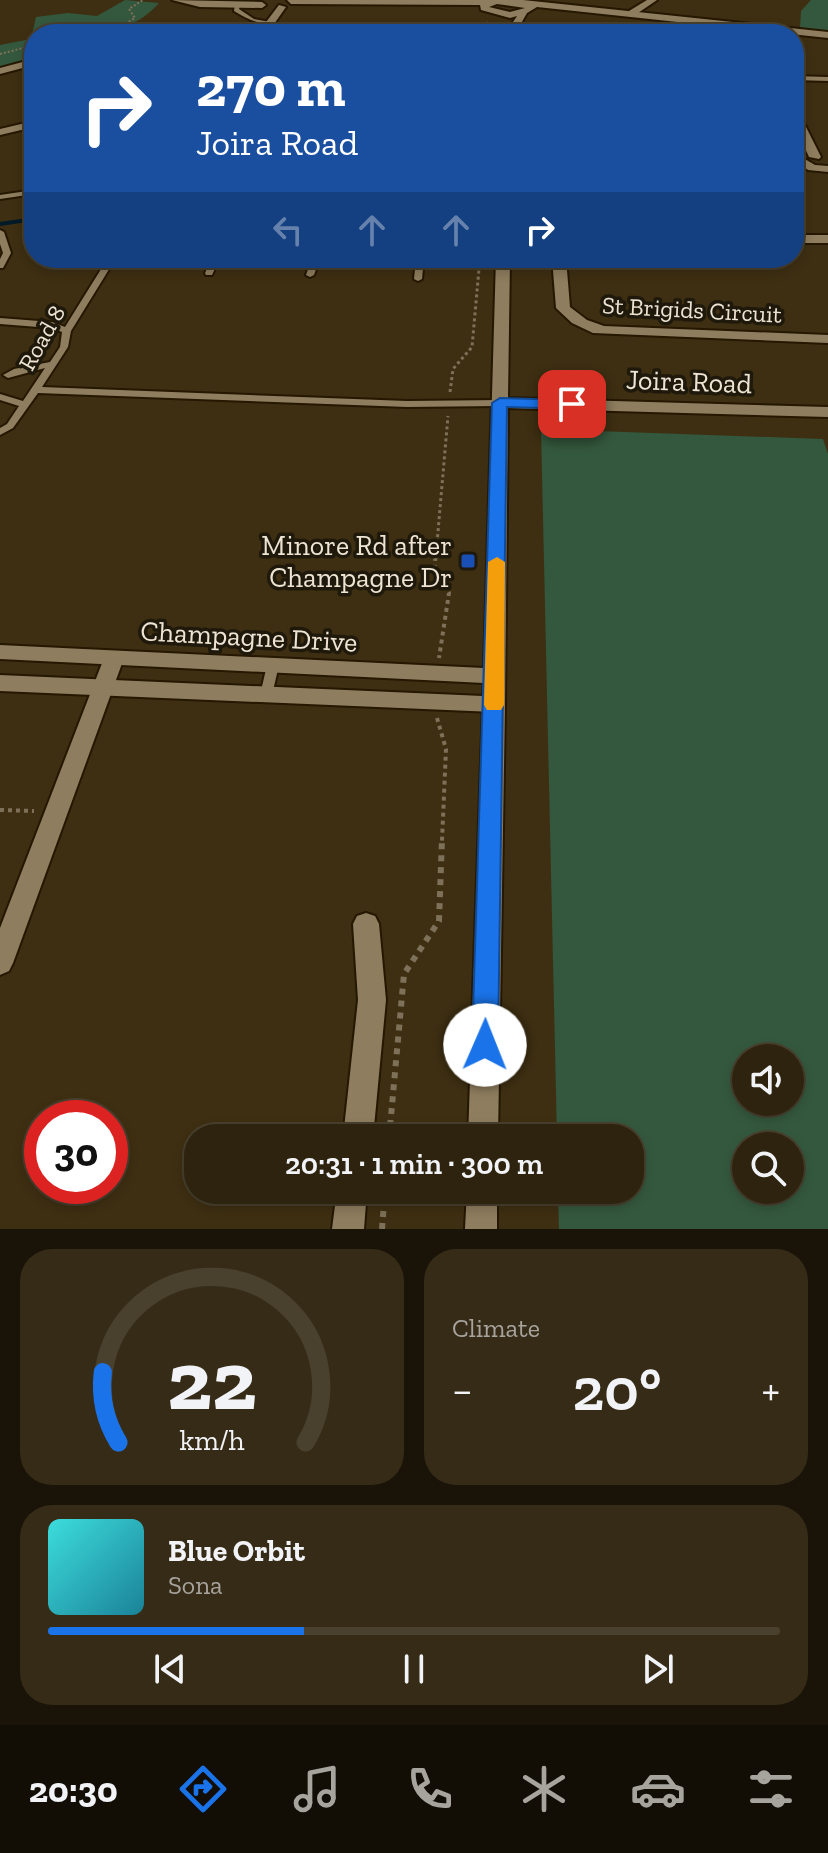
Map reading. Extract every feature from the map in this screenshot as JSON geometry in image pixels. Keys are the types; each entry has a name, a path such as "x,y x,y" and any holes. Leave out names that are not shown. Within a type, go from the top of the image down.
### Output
{"street":[{"path":"176,0 237,5 265,3"},
{"path":"193,0 579,8 700,24"},
{"path":"632,13 653,0"},
{"path":"265,3 265,24"},
{"path":"268,24 287,4"},
{"path":"494,5 505,24"},
{"path":"515,24 525,6"},
{"path":"804,33 828,35"},
{"path":"0,71 24,65"},
{"path":"0,132 24,126"},
{"path":"804,129 822,158"},
{"path":"804,165 828,169"},
{"path":"804,239 828,239"},
{"path":"483,1124 503,268"},
{"name":"St Brigids Circuit","path":"560,268 563,308 576,321 589,327 605,331 828,339"},
{"name":"Joira Road","path":"500,403 828,412"},
{"name":"Champagne Drive","path":"0,652 494,676"},
{"path":"0,963 114,658"},
{"name":"Champagne Drive","path":"0,683 494,704"},
{"path":"359,1124 372,1000 366,924"},
{"path":"348,1229 351,1204"},
{"path":"481,1229 482,1204"}],"lane":[{"path":"237,5 236,10 260,24"},
{"path":"804,78 828,79"},
{"path":"0,197 24,193"},
{"path":"0,232 7,253 0,266"},
{"name":"Road 8","path":"0,432 10,426 38,386 106,268"},
{"path":"209,273 211,268"},
{"path":"310,275 312,268"},
{"path":"418,279 419,268"},
{"path":"0,321 52,325 67,331"},
{"path":"8,375 51,364"},
{"path":"38,386 500,403"},
{"path":"0,397 25,405"},
{"path":"266,695 273,665"}],"path":[{"path":"125,24 135,18 129,9 143,0"},
{"path":"0,54 24,48"},
{"path":"0,810 57,813"},
{"path":"382,1229 384,1204"}],"green space":[{"path":"125,0 159,3 132,24 34,24 36,17 68,13 97,16"},
{"path":"811,0 828,0 828,31 804,29 804,24 800,24 801,11"},
{"path":"24,40 24,61 0,67 0,45"},
{"path":"541,429 823,439 828,454 828,1229 559,1229 558,1204 644,1204 644,1124 557,1124"}],"waterway":[{"path":"0,224 24,220"}],"slow traffic":[{"path":"494,705 497,562"}],"place":[{"name":"Minore Rd after Champagne Dr","path":"468,561"}],"route":[{"path":"485,1045 500,403 572,404"}]}
